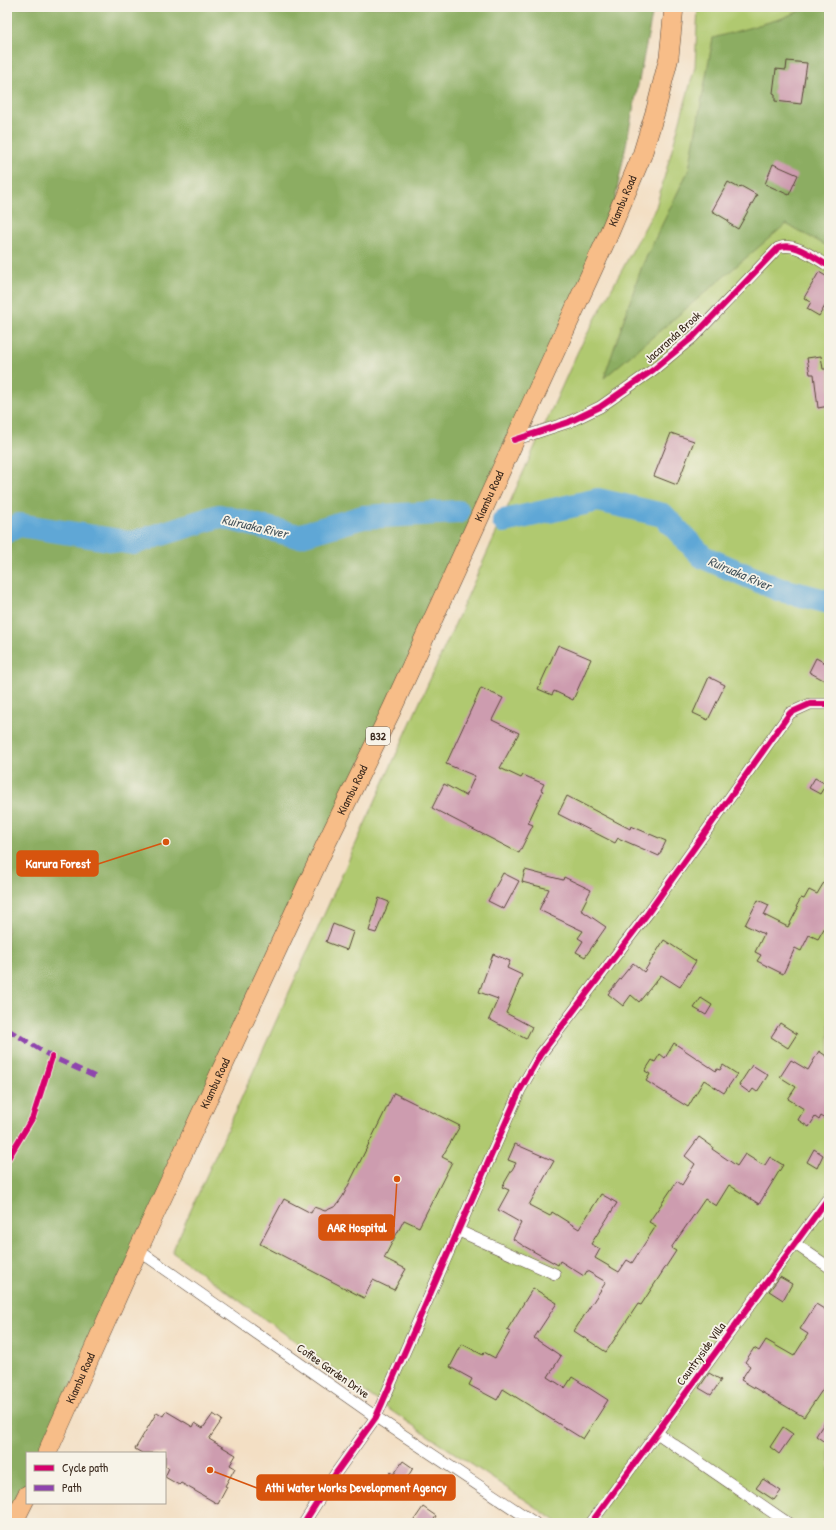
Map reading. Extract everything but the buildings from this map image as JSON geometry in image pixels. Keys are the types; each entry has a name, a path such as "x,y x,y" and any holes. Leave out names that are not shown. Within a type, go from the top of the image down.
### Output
{"highway":[{"name":"Kiambu Road","path":"47,1452 138,1250 326,844 391,711 607,238 642,155 656,109 669,57 674,7"},
{"path":"13,1523 26,1497"}],"street":[{"name":"Jacaranda Brook","path":"514,440 569,422 600,407 653,370 693,337 778,248 786,245 797,248 829,266"},
{"path":"304,1523 336,1473 376,1416 517,1097 540,1055 648,913 790,713 810,704 829,704"},
{"name":"Countryside Villa","path":"591,1523 829,1197"},
{"path":"459,1231 555,1274"},
{"path":"795,1244 829,1267"},
{"name":"Coffee Garden Drive","path":"138,1250 376,1416 535,1523"},
{"path":"657,1433 788,1523"}],"green space":[{"path":"7,7 651,7 652,15 609,230 40,1452 26,1452 26,1483 7,1523"},
{"path":"698,7 829,7 829,1523 559,1523 393,1412 172,1252 578,351 656,207 695,67"},
{"path":"810,7 829,7 829,247 786,224 604,378 642,266 689,169 713,38 780,19"}],"waterway":[{"name":"Ruiruaka River","path":"504,521 598,500 663,515 703,557 778,589 829,602"},
{"name":"Ruiruaka River","path":"7,531 19,525 133,543 219,516 298,536 363,517 458,512"}],"marked path":[{"path":"7,1029 52,1057 96,1077"}],"cycle path":[{"path":"514,440 569,422 600,407 653,370 693,337 778,248 784,246 804,251 829,266"},
{"path":"304,1523 336,1473 376,1417 520,1090 540,1055 648,913 790,713 810,704 829,704"},
{"path":"7,1160 33,1117 52,1057"},
{"path":"591,1523 829,1197"}],"place":[{"name":"Karura Forest","path":"166,842"},
{"name":"AAR Hospital","path":"397,1179"},
{"name":"Athi Water Works Development Agency","path":"210,1470"}]}
